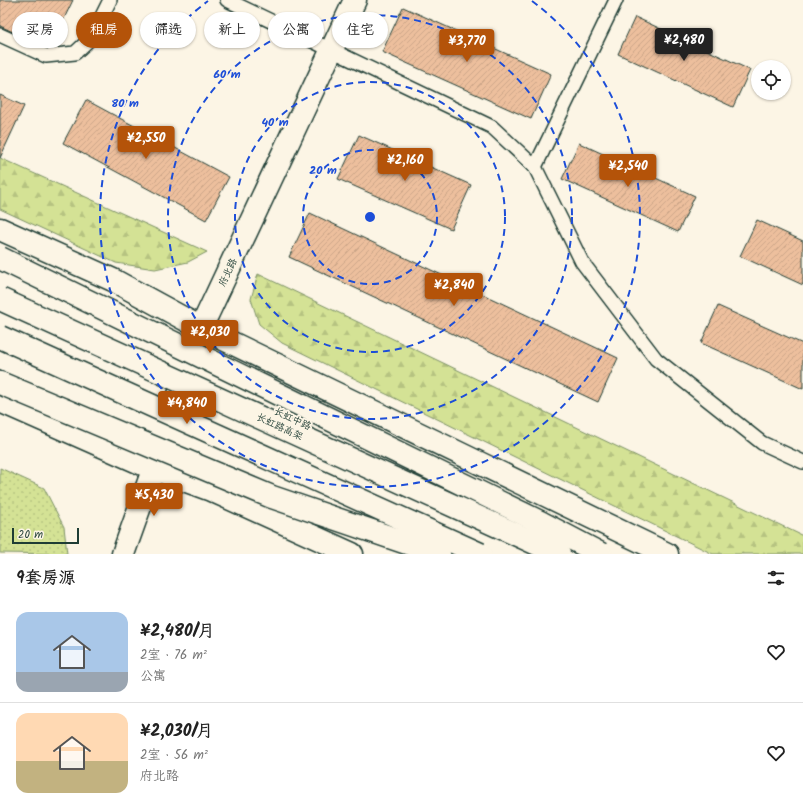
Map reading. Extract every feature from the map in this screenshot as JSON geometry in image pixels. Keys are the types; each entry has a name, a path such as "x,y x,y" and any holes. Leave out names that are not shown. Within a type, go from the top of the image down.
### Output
{"main road":[{"name":"府北路","path":"123,554 154,470 201,328 355,0"},
{"path":"0,229 113,280 201,328 667,554"},
{"path":"0,258 542,523 601,554"},
{"name":"长虹中路","path":"0,277 187,369 587,554"},
{"name":"长虹路高架","path":"0,298 559,554"},
{"path":"0,337 480,554"},
{"path":"0,358 448,554"},
{"path":"0,383 272,497 439,554"},
{"path":"0,401 154,470 211,490 352,554"}],"lane":[{"path":"0,35 46,56 75,53 92,38 110,0"},
{"path":"227,0 492,127 535,167 582,262 656,359 762,444 803,462"},
{"path":"535,167 616,0"}],"green space":[{"path":"0,158 207,252 188,262 155,269 116,263 0,209"},
{"path":"258,274 803,536 803,554 713,554 282,343 259,324 251,299"},
{"path":"0,468 44,488 64,527 67,554 0,553"}],"building":[{"path":"0,0 73,0 67,12 12,12 12,32 0,26"},
{"path":"403,7 551,74 531,119 382,52 384,48 388,48 388,39"},
{"path":"635,17 750,70 733,107 618,54"},
{"path":"0,95 24,106 0,158"},
{"path":"86,100 229,177 206,220 63,143"},
{"path":"359,135 471,185 451,229 338,179"},
{"path":"579,143 695,196 678,232 562,179"},
{"path":"310,213 618,358 598,402 289,257"},
{"path":"757,220 803,241 803,285 740,256"},
{"path":"718,306 803,344 803,389 701,343"}]}
